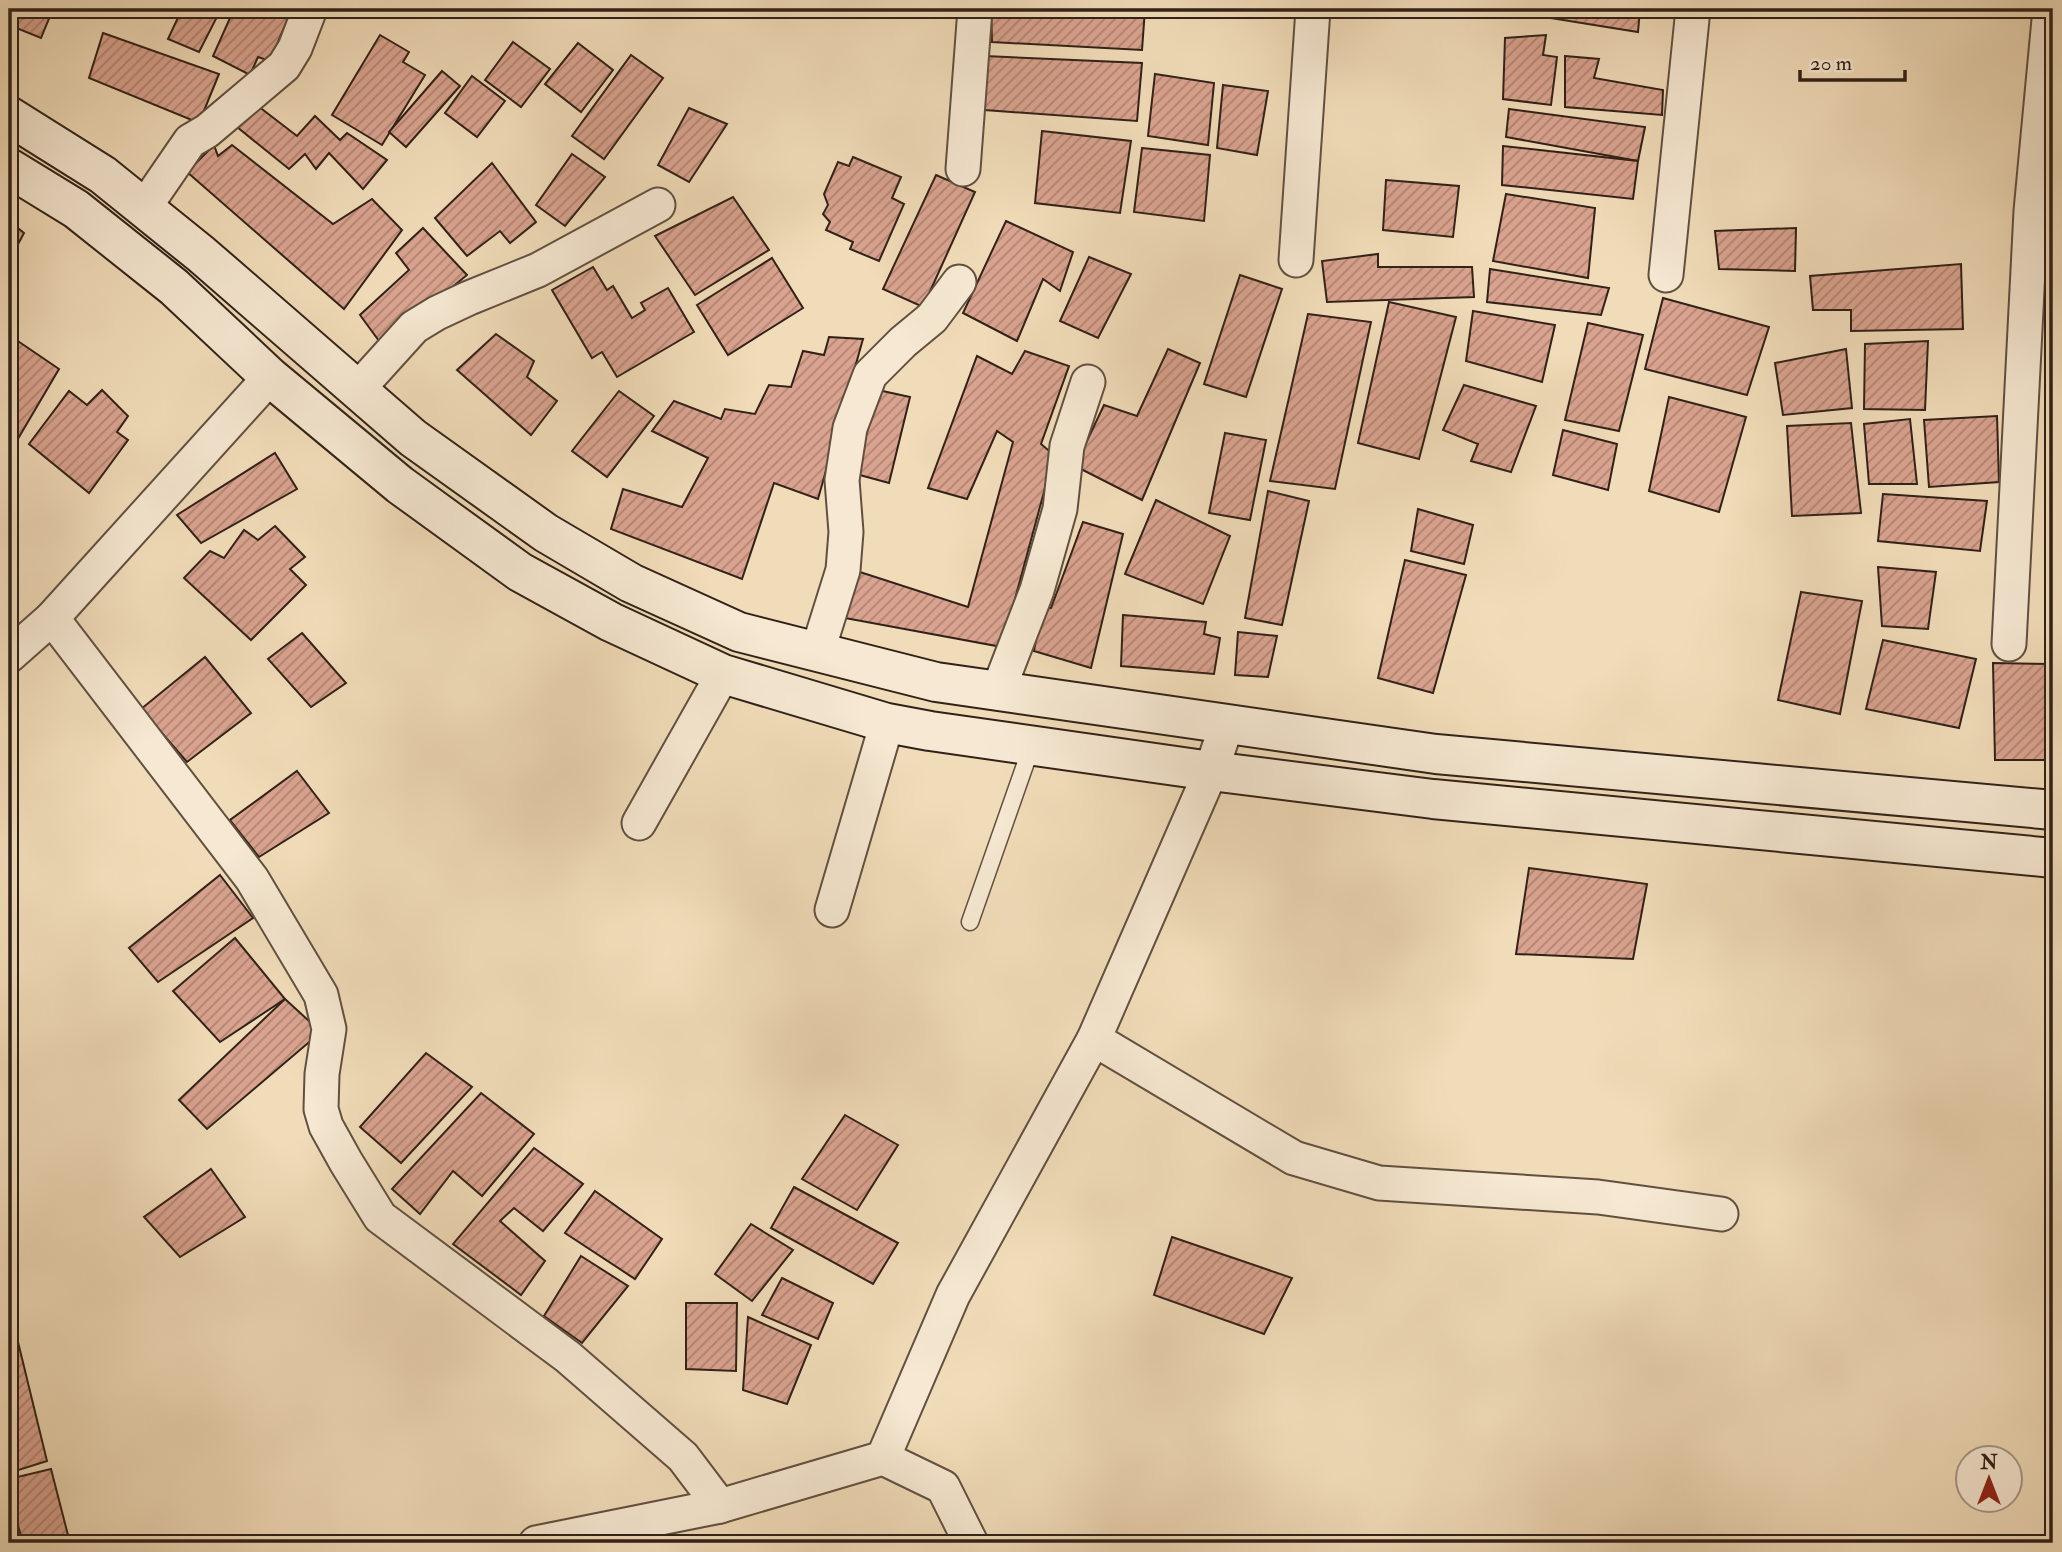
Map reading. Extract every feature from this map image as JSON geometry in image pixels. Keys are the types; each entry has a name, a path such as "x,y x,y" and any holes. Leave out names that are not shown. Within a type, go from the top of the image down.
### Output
{"main road":[{"path":"9,116 103,174 201,254 413,438 546,533 631,583 739,632 936,682 1436,754 2053,810"},
{"path":"9,168 76,209 174,287 270,377 400,485 520,572 611,622 723,674 887,723 1211,771 1433,800 2053,858"}],"street":[{"path":"144,208 190,141 207,131 284,66 295,48 310,9"},
{"path":"962,169 975,9"},
{"path":"1296,260 1313,9"},
{"path":"1666,275 1693,9"},
{"path":"2010,644 2031,211 2050,9"},
{"path":"357,390 414,327 425,320 538,270 658,205"},
{"path":"817,653 843,570 846,532 842,480 850,428 870,376 903,342 932,318 959,282"},
{"path":"9,656 52,618 270,377"},
{"path":"998,691 1037,590 1060,509 1067,446 1088,383"},
{"path":"52,618 252,879 321,995 329,1029 322,1074 321,1109 332,1138 380,1217 568,1357 683,1457 720,1506"},
{"path":"639,823 723,674"},
{"path":"832,910 887,723"},
{"path":"883,1458 953,1295 1094,1039 1211,771 1227,724"},
{"path":"1094,1039 1294,1158 1379,1183 1598,1197 1721,1214"},
{"path":"536,1543 720,1506 883,1458 943,1487 971,1543"}],"lane":[{"path":"970,922 1032,745"}],"building":[{"path":"9,9 53,9 41,38 9,25"},
{"path":"182,9 221,9 199,52 168,39"},
{"path":"234,9 292,9 270,61 258,57 250,75 213,56"},
{"path":"991,9 1145,9 1142,50 992,42"},
{"path":"1545,9 1640,9 1638,32 1544,17"},
{"path":"103,33 219,74 199,123 89,78"},
{"path":"380,35 409,52 403,62 425,75 382,145 332,115"},
{"path":"1546,35 1543,55 1557,57 1551,105 1503,99 1505,38"},
{"path":"513,42 550,69 521,107 485,80"},
{"path":"578,43 613,70 581,112 545,84"},
{"path":"631,55 663,78 604,159 572,136"},
{"path":"985,56 1142,63 1137,121 985,110"},
{"path":"1565,56 1599,59 1594,78 1663,90 1662,115 1565,107"},
{"path":"442,71 460,86 406,147 389,132"},
{"path":"1155,74 1214,83 1208,145 1148,136"},
{"path":"472,76 505,101 477,137 445,113"},
{"path":"1223,85 1268,91 1257,155 1217,148"},
{"path":"258,106 297,136 315,116 340,140 347,133 387,160 363,189 329,153 316,169 305,154 289,169 237,127"},
{"path":"689,108 727,124 689,182 658,165"},
{"path":"1509,109 1645,127 1638,161 1506,137"},
{"path":"1042,131 1131,141 1120,213 1035,203"},
{"path":"214,145 218,156 232,145 333,224 372,199 402,230 344,309 187,172"},
{"path":"1503,146 1638,161 1633,199 1502,185"},
{"path":"1142,148 1210,155 1204,221 1134,212"},
{"path":"572,154 605,177 565,226 536,205"},
{"path":"853,157 901,177 892,198 904,204 879,261 850,249 853,242 826,230 830,222 823,214 828,205 824,194 838,162 849,166"},
{"path":"492,163 536,222 510,243 500,231 467,256 435,218"},
{"path":"936,175 975,192 923,307 883,289"},
{"path":"1386,180 1459,186 1453,237 1383,230"},
{"path":"1506,194 1595,208 1588,278 1493,261"},
{"path":"733,197 769,250 695,295 655,236"},
{"path":"9,221 24,233 9,261"},
{"path":"1006,221 1073,252 1060,291 1043,279 1017,341 963,313"},
{"path":"423,228 467,275 382,345 360,315 409,270 396,253"},
{"path":"1796,228 1795,271 1719,269 1715,231"},
{"path":"1378,254 1378,267 1472,267 1474,297 1327,302 1322,261"},
{"path":"1089,257 1131,274 1098,338 1060,321"},
{"path":"772,258 803,308 728,355 697,305"},
{"path":"1961,264 1963,329 1851,331 1851,310 1813,310 1810,276"},
{"path":"593,267 607,290 613,286 632,318 645,310 641,303 668,288 694,332 617,377 602,352 592,358 552,290"},
{"path":"1490,269 1609,288 1601,315 1487,302"},
{"path":"1240,275 1282,289 1246,397 1204,384"},
{"path":"1663,298 1769,327 1747,395 1645,369"},
{"path":"1389,302 1456,317 1419,459 1358,443"},
{"path":"2053,308 2053,353 2045,309"},
{"path":"1473,311 1555,325 1542,382 1466,361"},
{"path":"1308,314 1371,322 1335,489 1270,481"},
{"path":"1588,323 1643,335 1619,431 1565,420"},
{"path":"496,334 534,361 527,377 557,401 531,435 457,370"},
{"path":"9,335 59,369 9,454"},
{"path":"829,337 863,339 818,499 774,483 742,579 611,529 623,489 682,507 708,458 652,431 674,401 721,419 725,409 755,414 769,385 791,387 803,351 824,355"},
{"path":"1928,341 1925,410 1864,409 1865,344"},
{"path":"1168,349 1200,363 1142,500 1075,466 1104,405 1137,416"},
{"path":"1846,349 1852,408 1783,415 1775,363"},
{"path":"1025,351 1069,366 1041,444 1054,455 1002,647 845,618 860,572 968,607 1013,442 997,431 967,499 928,488 977,356 1012,374"},
{"path":"1464,385 1536,406 1511,472 1471,461 1478,444 1443,430"},
{"path":"102,390 128,416 117,432 128,440 89,493 29,444 69,391 87,405"},
{"path":"878,390 910,397 889,483 856,474"},
{"path":"619,391 654,416 607,477 572,451"},
{"path":"1669,397 1746,417 1719,512 1649,491"},
{"path":"1997,416 1999,482 1929,487 1924,420"},
{"path":"1910,419 1917,484 1869,484 1864,424"},
{"path":"1851,423 1861,513 1792,516 1787,426"},
{"path":"1563,430 1617,444 1608,490 1553,475"},
{"path":"1225,433 1266,440 1250,520 1209,513"},
{"path":"275,453 297,489 201,543 177,515"},
{"path":"1268,491 1309,501 1282,625 1245,618"},
{"path":"1883,494 1987,501 1980,551 1878,541"},
{"path":"1156,500 1230,536 1203,604 1125,574"},
{"path":"1418,509 1473,525 1464,564 1411,551"},
{"path":"1083,522 1123,534 1091,668 1034,651 1041,607 1051,608"},
{"path":"275,526 305,557 290,569 306,585 251,640 184,578 210,551 224,558 244,530 258,540"},
{"path":"1405,560 1466,575 1433,693 1378,678"},
{"path":"1878,567 1936,572 1928,629 1882,626"},
{"path":"1801,592 1862,601 1840,714 1778,700"},
{"path":"1123,615 1206,622 1204,634 1220,638 1214,674 1121,666"},
{"path":"1238,632 1277,636 1268,677 1235,675"},
{"path":"302,633 346,683 311,707 268,659"},
{"path":"1883,640 1976,659 1959,728 1866,709"},
{"path":"205,657 251,713 187,762 141,709"},
{"path":"1993,663 2053,664 2053,760 1995,760"},
{"path":"297,771 329,813 259,857 230,820"},
{"path":"1529,868 1647,884 1633,959 1516,954"},
{"path":"220,875 253,918 158,982 129,948"},
{"path":"235,938 285,999 220,1042 173,991"},
{"path":"285,999 321,1032 207,1129 179,1100"},
{"path":"426,1053 472,1087 401,1163 360,1127"},
{"path":"481,1093 534,1134 482,1196 453,1171 420,1214 392,1189"},
{"path":"845,1115 898,1145 857,1210 802,1179"},
{"path":"534,1148 583,1184 543,1231 514,1208 500,1221 545,1261 521,1295 453,1244"},
{"path":"211,1169 245,1217 180,1257 144,1217"},
{"path":"794,1187 898,1243 873,1284 771,1228"},
{"path":"595,1191 662,1239 635,1279 565,1233"},
{"path":"751,1224 793,1250 752,1301 715,1274"},
{"path":"1172,1237 1292,1278 1264,1334 1154,1295"},
{"path":"581,1256 628,1286 582,1343 544,1316"},
{"path":"782,1278 833,1303 818,1339 762,1315"},
{"path":"686,1303 737,1303 736,1371 686,1369"},
{"path":"9,1305 47,1461 9,1473"},
{"path":"748,1317 811,1345 787,1404 743,1390"},
{"path":"51,1469 69,1539 23,1543 9,1494 9,1479"}]}
